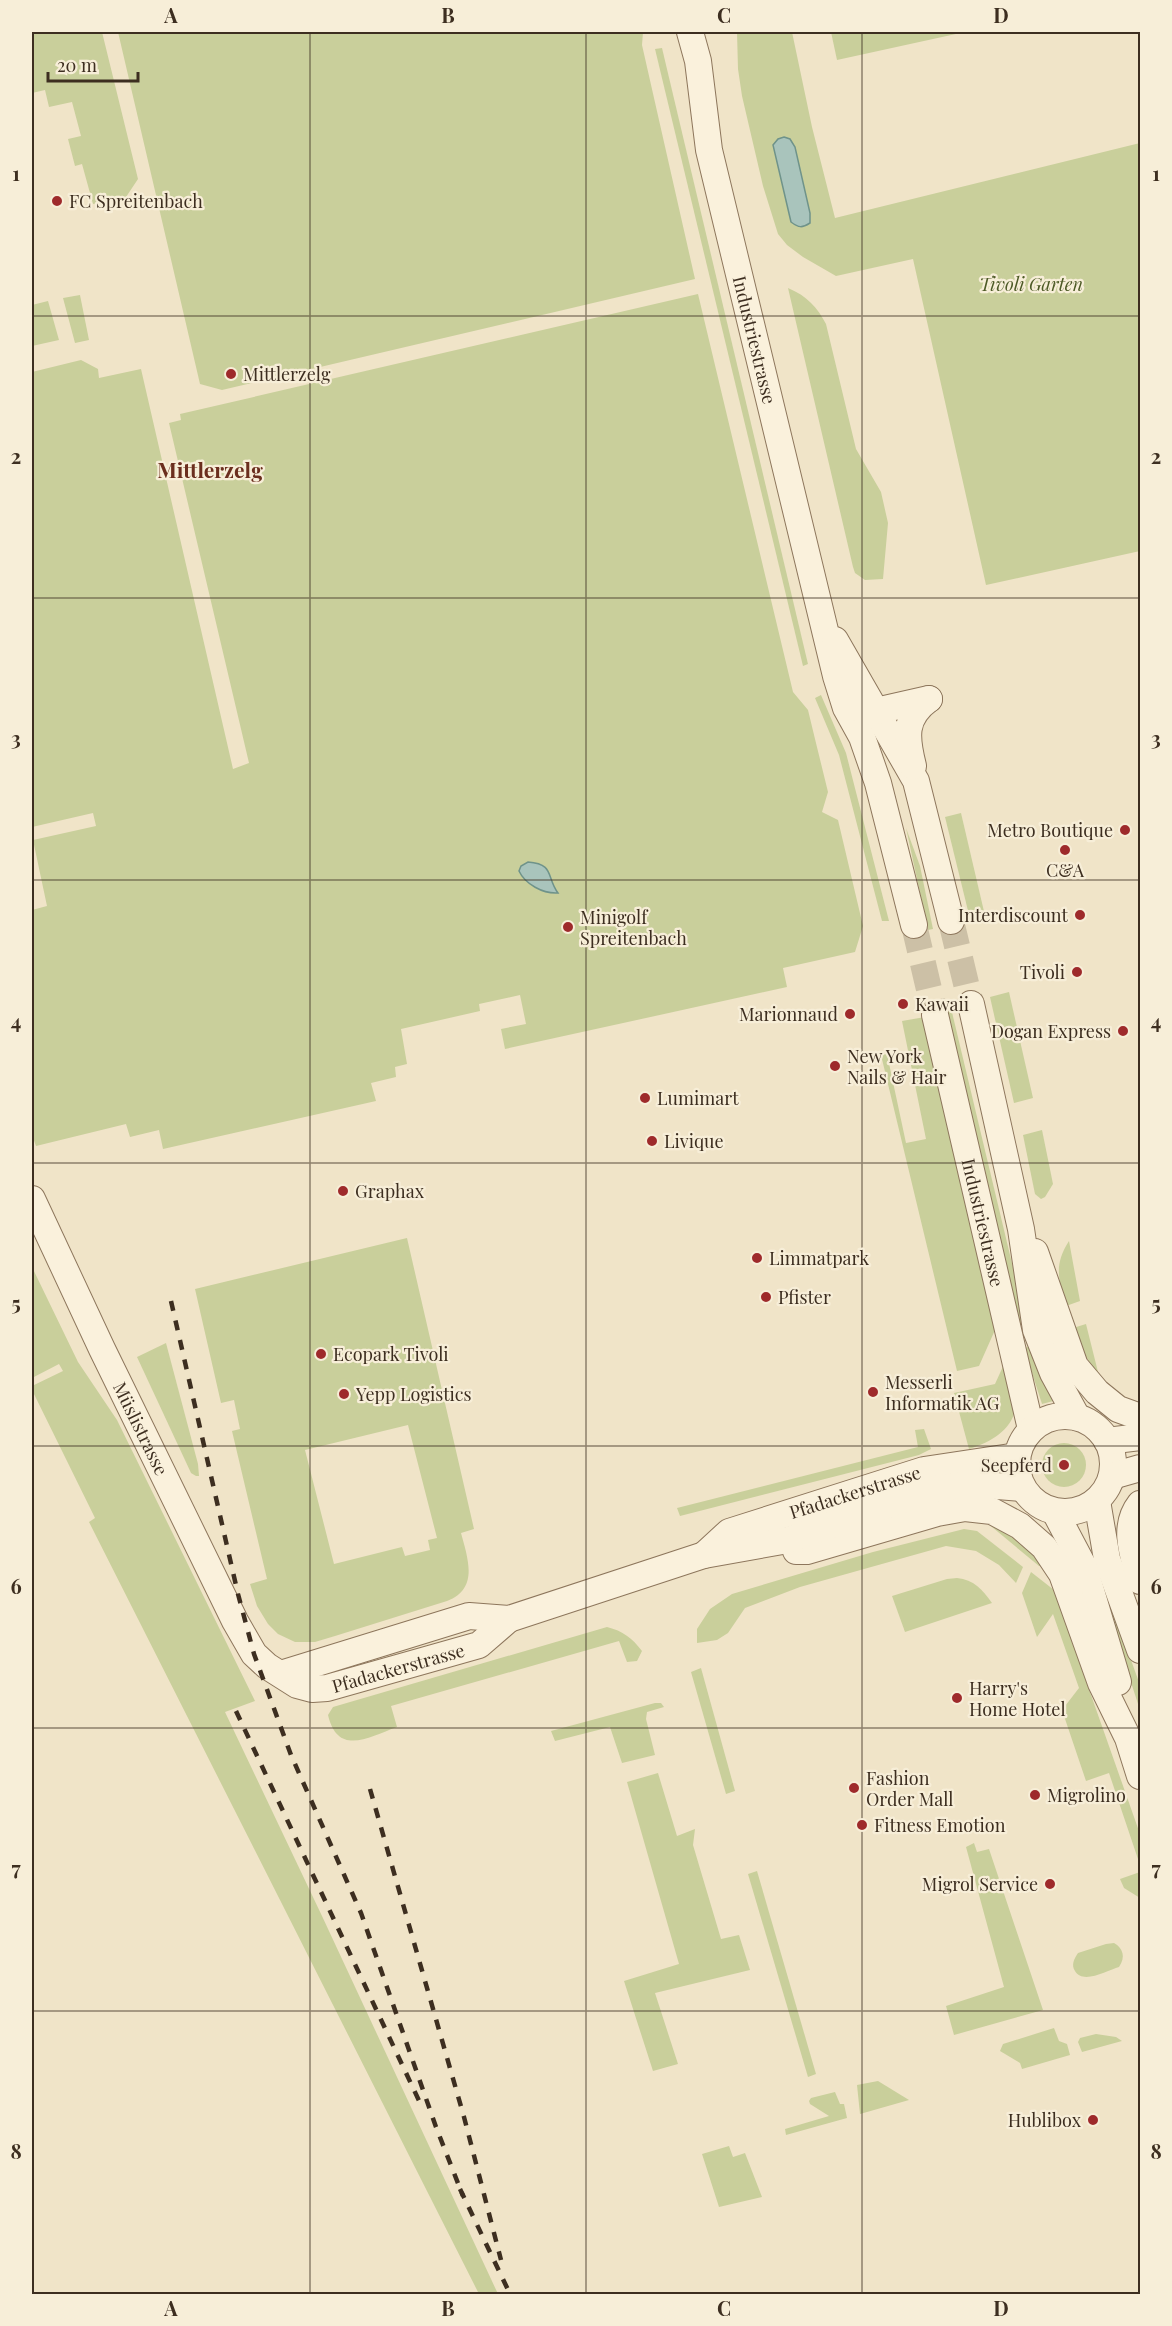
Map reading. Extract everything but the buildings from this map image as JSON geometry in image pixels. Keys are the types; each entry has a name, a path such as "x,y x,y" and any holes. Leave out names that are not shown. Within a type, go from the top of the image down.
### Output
{"street":[{"name":"Industriestrasse","path":"690,32 698,61 709,150 822,617 841,667 851,718 862,737 878,783 914,925"},
{"name":"Industriestrasse","path":"698,61 701,32"},
{"path":"841,667 884,693 900,697 929,699"},
{"path":"841,667 856,707 865,711 876,711 929,699"},
{"path":"929,699 915,711 909,725 909,746 951,921"},
{"path":"862,737 867,720 876,711"},
{"path":"876,711 916,781"},
{"name":"Industriestrasse","path":"971,1004 1021,1229 1036,1330 1053,1373 1077,1418"},
{"name":"Industriestrasse","path":"935,1015 1031,1429"},
{"name":"Müslistrasse","path":"32,1199 102,1349 235,1621 254,1654"},
{"name":"Industriestrasse","path":"1021,1229 1038,1257 1075,1366 1097,1392 1118,1409 1140,1417"},
{"path":"1060,1416 1077,1418 1094,1426 1107,1441 1113,1458 1112,1476 1107,1490 1097,1501 1084,1509 1070,1513 1054,1512 1031,1499 1022,1488 1017,1473 1017,1456 1022,1442 1031,1429 1045,1420 1060,1416"},
{"path":"1107,1441 1140,1437"},
{"name":"Pfadackerstrasse","path":"704,1555 729,1532 924,1470 1017,1456"},
{"path":"1112,1476 1140,1467"},
{"name":"Pfadackerstrasse","path":"254,1654 267,1666 281,1674 469,1616 509,1619 704,1555 788,1540 930,1490 968,1485 1022,1488"},
{"path":"1097,1501 1107,1559 1140,1650"},
{"name":"Pfadackerstrasse","path":"704,1555 807,1551 937,1513 965,1508 992,1511 1020,1526 1044,1547 1062,1574 1101,1683 1128,1738"},
{"path":"1137,1508 1130,1530 1131,1552 1140,1581"},
{"path":"1054,1512 1084,1567 1119,1688 1128,1738 1140,1776"}],"green space":[{"path":"32,32 102,32 138,179 126,197 93,204 82,164 75,166 68,139 81,136 72,102 49,107 45,90 32,93"},
{"path":"118,32 643,32 642,45 695,279 222,390 200,384"},
{"name":"Tivoli Garten","path":"737,32 792,32 812,127 835,218 1140,143 1140,551 986,585 913,259 836,276 803,257 787,245 778,234 763,186 742,96 738,69"},
{"path":"831,32 965,32 837,60"},
{"path":"662,48 808,664 803,666 655,49"},
{"path":"788,288 811,303 826,324 856,449 881,492 888,523 883,579 865,580 855,573 853,567"},
{"path":"698,294 793,692 808,710 828,792 822,812 838,820 863,926 855,952 783,968 787,987 505,1049 501,1029 526,1024 520,995 479,1004 480,1011 401,1029 407,1064 395,1067 396,1077 371,1083 376,1101 163,1149 159,1130 130,1137 126,1124 36,1146 32,1135 32,910 47,906 33,840 96,826 93,813 32,827 32,372 81,360 98,369 99,378 141,369 233,769 249,763 169,423 181,420 180,414"},
{"path":"80,295 89,340 75,343 63,298"},
{"path":"48,301 59,340 32,346 32,305"},
{"path":"821,695 846,753 889,921 882,921 839,755 815,698"},
{"path":"961,813 986,920 971,923 945,817"},
{"path":"906,828 920,866 933,929 928,930"},
{"path":"1009,992 1033,1098 1014,1103 990,997"},
{"path":"951,1008 1026,1322 1017,1324 943,1010"},
{"path":"925,1017 995,1330 979,1366 957,1371 881,1055 887,1054 906,1143 926,1139 902,1021"},
{"path":"1042,1130 1053,1184 1045,1197 1041,1199 1035,1194 1023,1135"},
{"path":"407,1238 474,1529 461,1533 469,1572 464,1589 457,1596 315,1642 295,1642 278,1634 268,1624 257,1606 250,1584 267,1579 232,1431 240,1429 234,1400 221,1403 195,1289","holes":["408,1425 437,1538 428,1540 430,1550 405,1556 402,1547 334,1564 305,1450"]},
{"path":"1069,1241 1080,1301 1066,1306 1059,1266"},
{"path":"32,1267 78,1362 117,1420 255,1701 225,1712 498,2294 479,2294 89,1522 95,1518 32,1390 32,1386 63,1371 59,1364 32,1378"},
{"path":"1086,1324 1099,1376 1084,1354 1073,1328"},
{"path":"166,1343 198,1464 199,1476 191,1473 137,1357"},
{"path":"1032,1346 1057,1400 1042,1404 1024,1348"},
{"path":"1005,1362 1013,1397 1014,1414 1002,1432 989,1441 969,1449 954,1393 995,1384"},
{"path":"924,1429 931,1449 919,1455 680,1516 677,1508 918,1447 915,1430"},
{"path":"1064,1443 1079,1450 1086,1465 1079,1480 1064,1487 1049,1480 1042,1465 1049,1450"},
{"path":"986,1522 1019,1540 1047,1568 1039,1566"},
{"path":"964,1529 977,1531 1023,1567 1016,1583 999,1565 976,1551 946,1546 800,1587 745,1608 728,1633 717,1640 697,1643 697,1629 710,1609 732,1594 873,1552"},
{"path":"1031,1572 1054,1590 1140,1834 1140,1865 1109,1773 1086,1781 1062,1710 1079,1688 1053,1614 1037,1637 1022,1593"},
{"path":"1101,1577 1140,1685 1140,1710 1105,1603"},
{"path":"957,1578 977,1586 992,1603 905,1632 892,1596"},
{"path":"607,1627 622,1633 638,1646 642,1651 637,1661 627,1662 619,1641 391,1706 397,1727 366,1739 347,1740 339,1736 328,1715 333,1707"},
{"path":"701,1668 735,1791 726,1794 691,1672"},
{"path":"661,1703 664,1707 647,1712 646,1719 655,1755 622,1763 610,1727 555,1741 551,1731"},
{"path":"658,1773 677,1836 695,1829 693,1845 721,1939 739,1935 750,1970 655,1993 678,2064 653,2071 624,1981 679,1964 627,1782"},
{"path":"974,1843 977,1852 989,1849 1043,2010 954,2035 946,2006 1004,1987 966,1847"},
{"path":"757,1871 816,2074 808,2077 748,1874"},
{"path":"1140,1872 1140,1898 1124,1888 1120,1879"},
{"path":"1114,1943 1120,1947 1122,1953 1119,1967 1090,1977 1079,1975 1075,1971 1073,1966 1078,1953"},
{"path":"1054,2028 1059,2041 1067,2044 1070,2055 1022,2069 1020,2063 1000,2051 1003,2044"},
{"path":"1096,2034 1116,2037 1122,2041 1082,2052 1078,2042 1080,2038"},
{"path":"878,2081 909,2100 860,2114 857,2085"},
{"path":"835,2092 840,2104 844,2104 847,2118 786,2135 785,2129 829,2116 809,2101 811,2098"},
{"path":"729,2146 733,2157 745,2153 762,2197 719,2207 702,2154"}],"water":[{"path":"784,137 790,139 795,147 810,213 810,223 803,226 791,222 773,145 778,139"},
{"path":"528,862 537,863 546,868 558,893 541,890 522,876 519,871 521,866"}],"tunnel":[{"path":"951,921 971,1004"},
{"path":"914,925 935,1015"}],"railway":[{"path":"171,1301 238,1594 254,1654 291,1755 361,1913 436,2127 463,2196"},
{"path":"236,1711 422,2107"},
{"path":"370,1789 464,2117 501,2260"},
{"path":"460,2189 510,2294"}],"place":[{"name":"FC Spreitenbach","path":"57,201"},
{"name":"Mittlerzelg","path":"231,374"},
{"name":"Metro Boutique","path":"1125,830"},
{"name":"C&A","path":"1065,850"},
{"name":"Interdiscount","path":"1080,915"},
{"name":"Minigolf Spreitenbach","path":"568,927"},
{"name":"Tivoli","path":"1077,972"},
{"name":"Kawaii","path":"903,1004"},
{"name":"Marionnaud","path":"850,1014"},
{"name":"Dogan Express","path":"1123,1031"},
{"name":"New York Nails & Hair","path":"835,1066"},
{"name":"Lumimart","path":"645,1098"},
{"name":"Livique","path":"652,1141"},
{"name":"Graphax","path":"343,1191"},
{"name":"Limmatpark","path":"757,1258"},
{"name":"Pfister","path":"766,1297"},
{"name":"Ecopark Tivoli","path":"321,1354"},
{"name":"Messerli Informatik AG","path":"873,1392"},
{"name":"Yepp Logistics","path":"344,1394"},
{"name":"Seepferd","path":"1064,1465"},
{"name":"Harry's Home Hotel","path":"957,1698"},
{"name":"Fashion Order Mall","path":"854,1788"},
{"name":"Migrolino","path":"1035,1795"},
{"name":"Fitness Emotion","path":"862,1825"},
{"name":"Migrol Service","path":"1050,1884"},
{"name":"Hublibox","path":"1093,2120"}],"district":[{"name":"Mittlerzelg","path":"210,469"}]}
